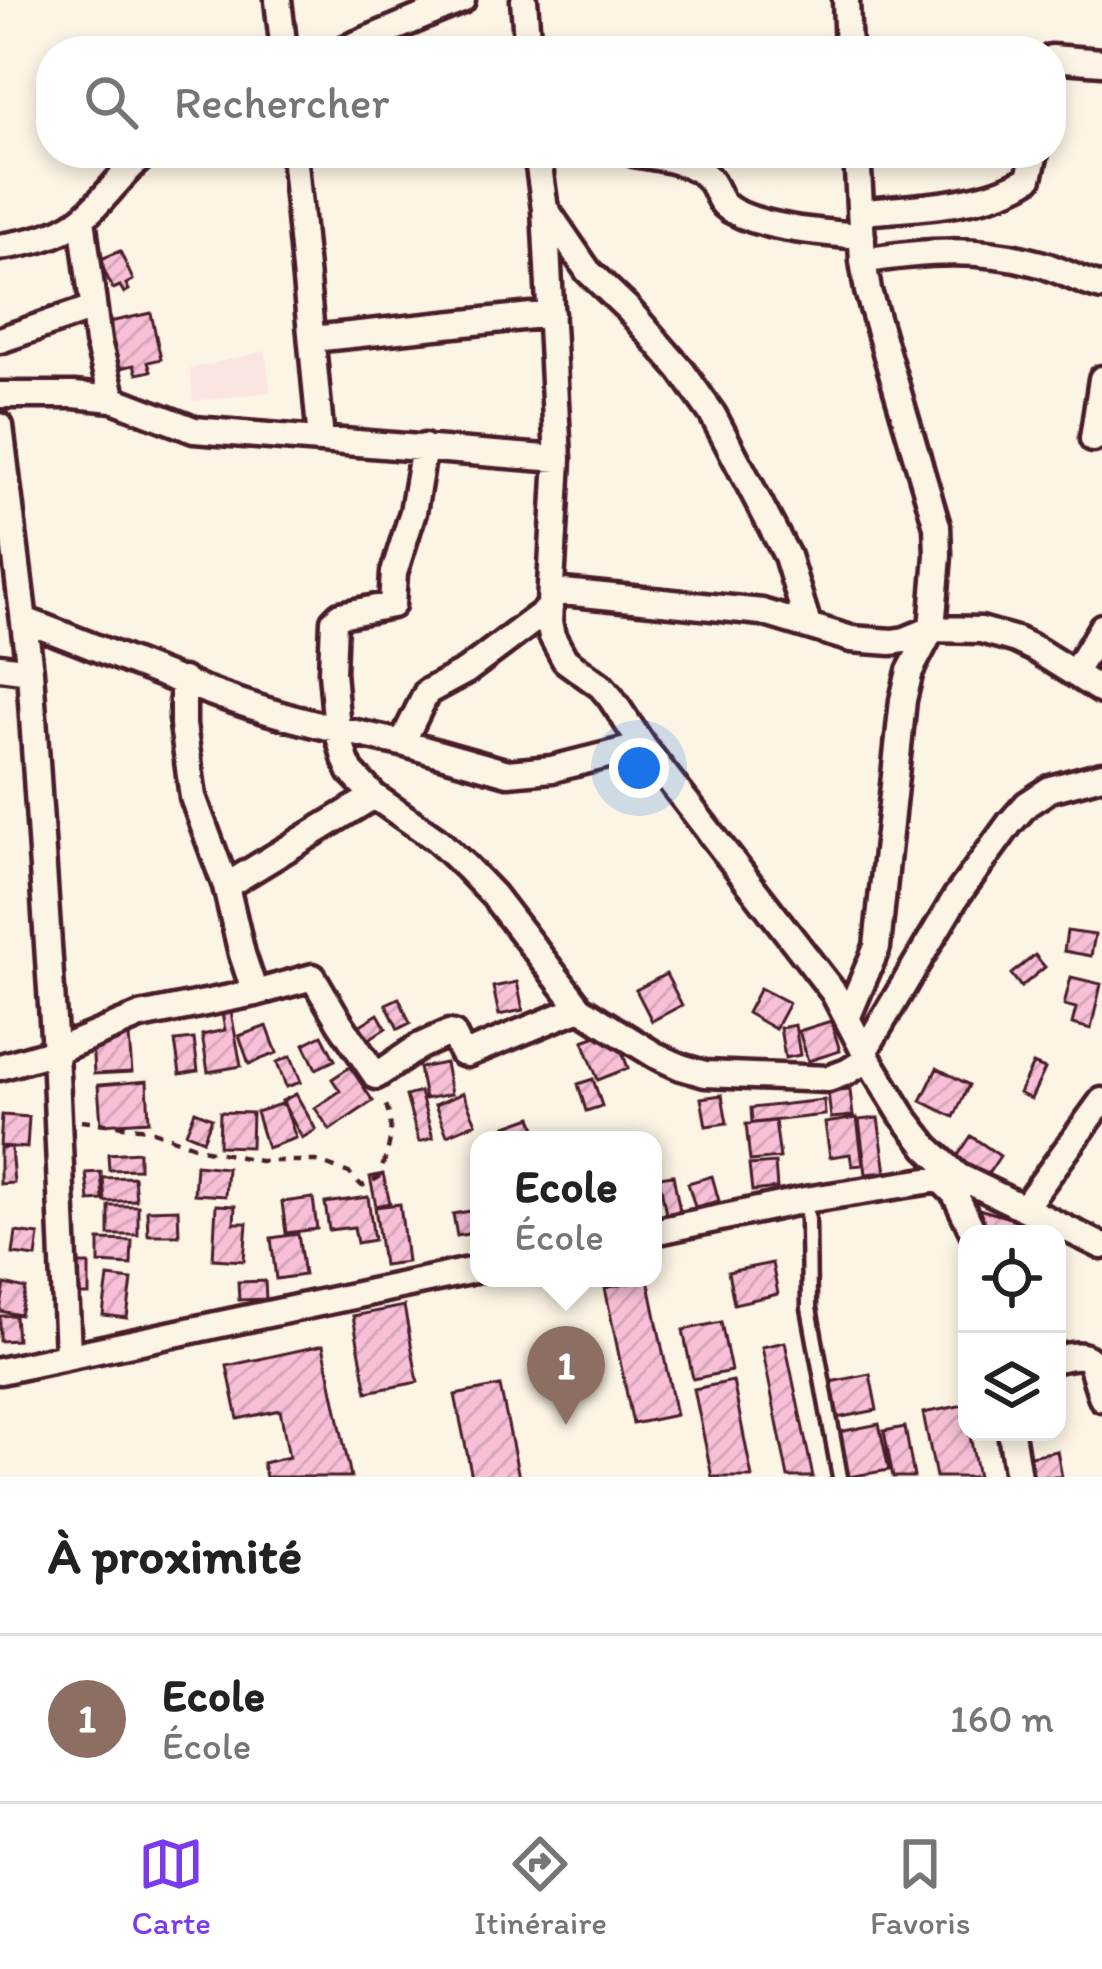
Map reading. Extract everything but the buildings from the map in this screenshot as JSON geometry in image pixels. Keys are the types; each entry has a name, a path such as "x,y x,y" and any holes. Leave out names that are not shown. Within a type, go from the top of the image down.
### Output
{"street":[{"path":"278,0 282,36"},
{"path":"376,36 463,0"},
{"path":"524,0 527,36"},
{"path":"846,0 847,36"},
{"path":"1066,59 1102,62"},
{"path":"0,247 52,235 82,219 130,168"},
{"path":"295,168 321,440"},
{"path":"539,168 558,459 552,636 565,660 602,686 643,746 835,993 903,1116 949,1177 970,1225"},
{"path":"688,168 699,171 719,201 743,216 808,231 862,236 903,254 964,251 1039,263 1102,287"},
{"path":"848,1016 877,947 903,700 910,671 932,629 938,555 937,526 868,291 858,168"},
{"path":"862,236 1011,187 1029,178 1031,168"},
{"path":"545,209 588,271 668,355 713,415 787,556 808,626"},
{"path":"82,219 98,342 113,400"},
{"path":"0,340 93,308"},
{"path":"312,339 550,314"},
{"path":"1094,439 1102,379"},
{"path":"0,394 74,394 113,400 194,430 558,459"},
{"path":"0,426 30,671 55,1051 68,1354"},
{"path":"424,447 413,512 394,572 392,605 340,615 334,621 332,672 346,761 374,796 436,839 480,881 580,1008 655,1055 705,1074 828,1079 848,1072 866,1055 956,897 1027,803 1050,789 1102,775"},
{"path":"402,743 428,692 466,671 551,600 763,612 851,640 880,642 905,640 932,629 966,628 1036,649 1102,691"},
{"path":"24,620 299,722 402,743 508,773 552,769 643,746"},
{"path":"1075,673 1102,627"},
{"path":"0,667 30,671"},
{"path":"183,680 183,725 193,797 226,886 255,993"},
{"path":"226,886 374,796"},
{"path":"0,1067 55,1051 140,1016 315,978 376,1076 449,1033 467,1054 580,1008"},
{"path":"1024,1208 1102,1101"},
{"path":"662,1230 949,1177 1102,1246"},
{"path":"0,1371 470,1271"},
{"path":"1066,1358 1090,1360 1102,1398"},
{"path":"1012,1441 1018,1477"}],"lane":[{"path":"805,1200 809,1308 840,1477"}],"path":[{"path":"58,1119 148,1129 202,1149 260,1161 316,1161 349,1174 362,1186 378,1178 392,1142 391,1117 376,1076"}],"shaded area":[{"path":"265,351 271,392 193,401 190,369"}],"place":[{"name":"Ecole","path":"566,1425"}]}
